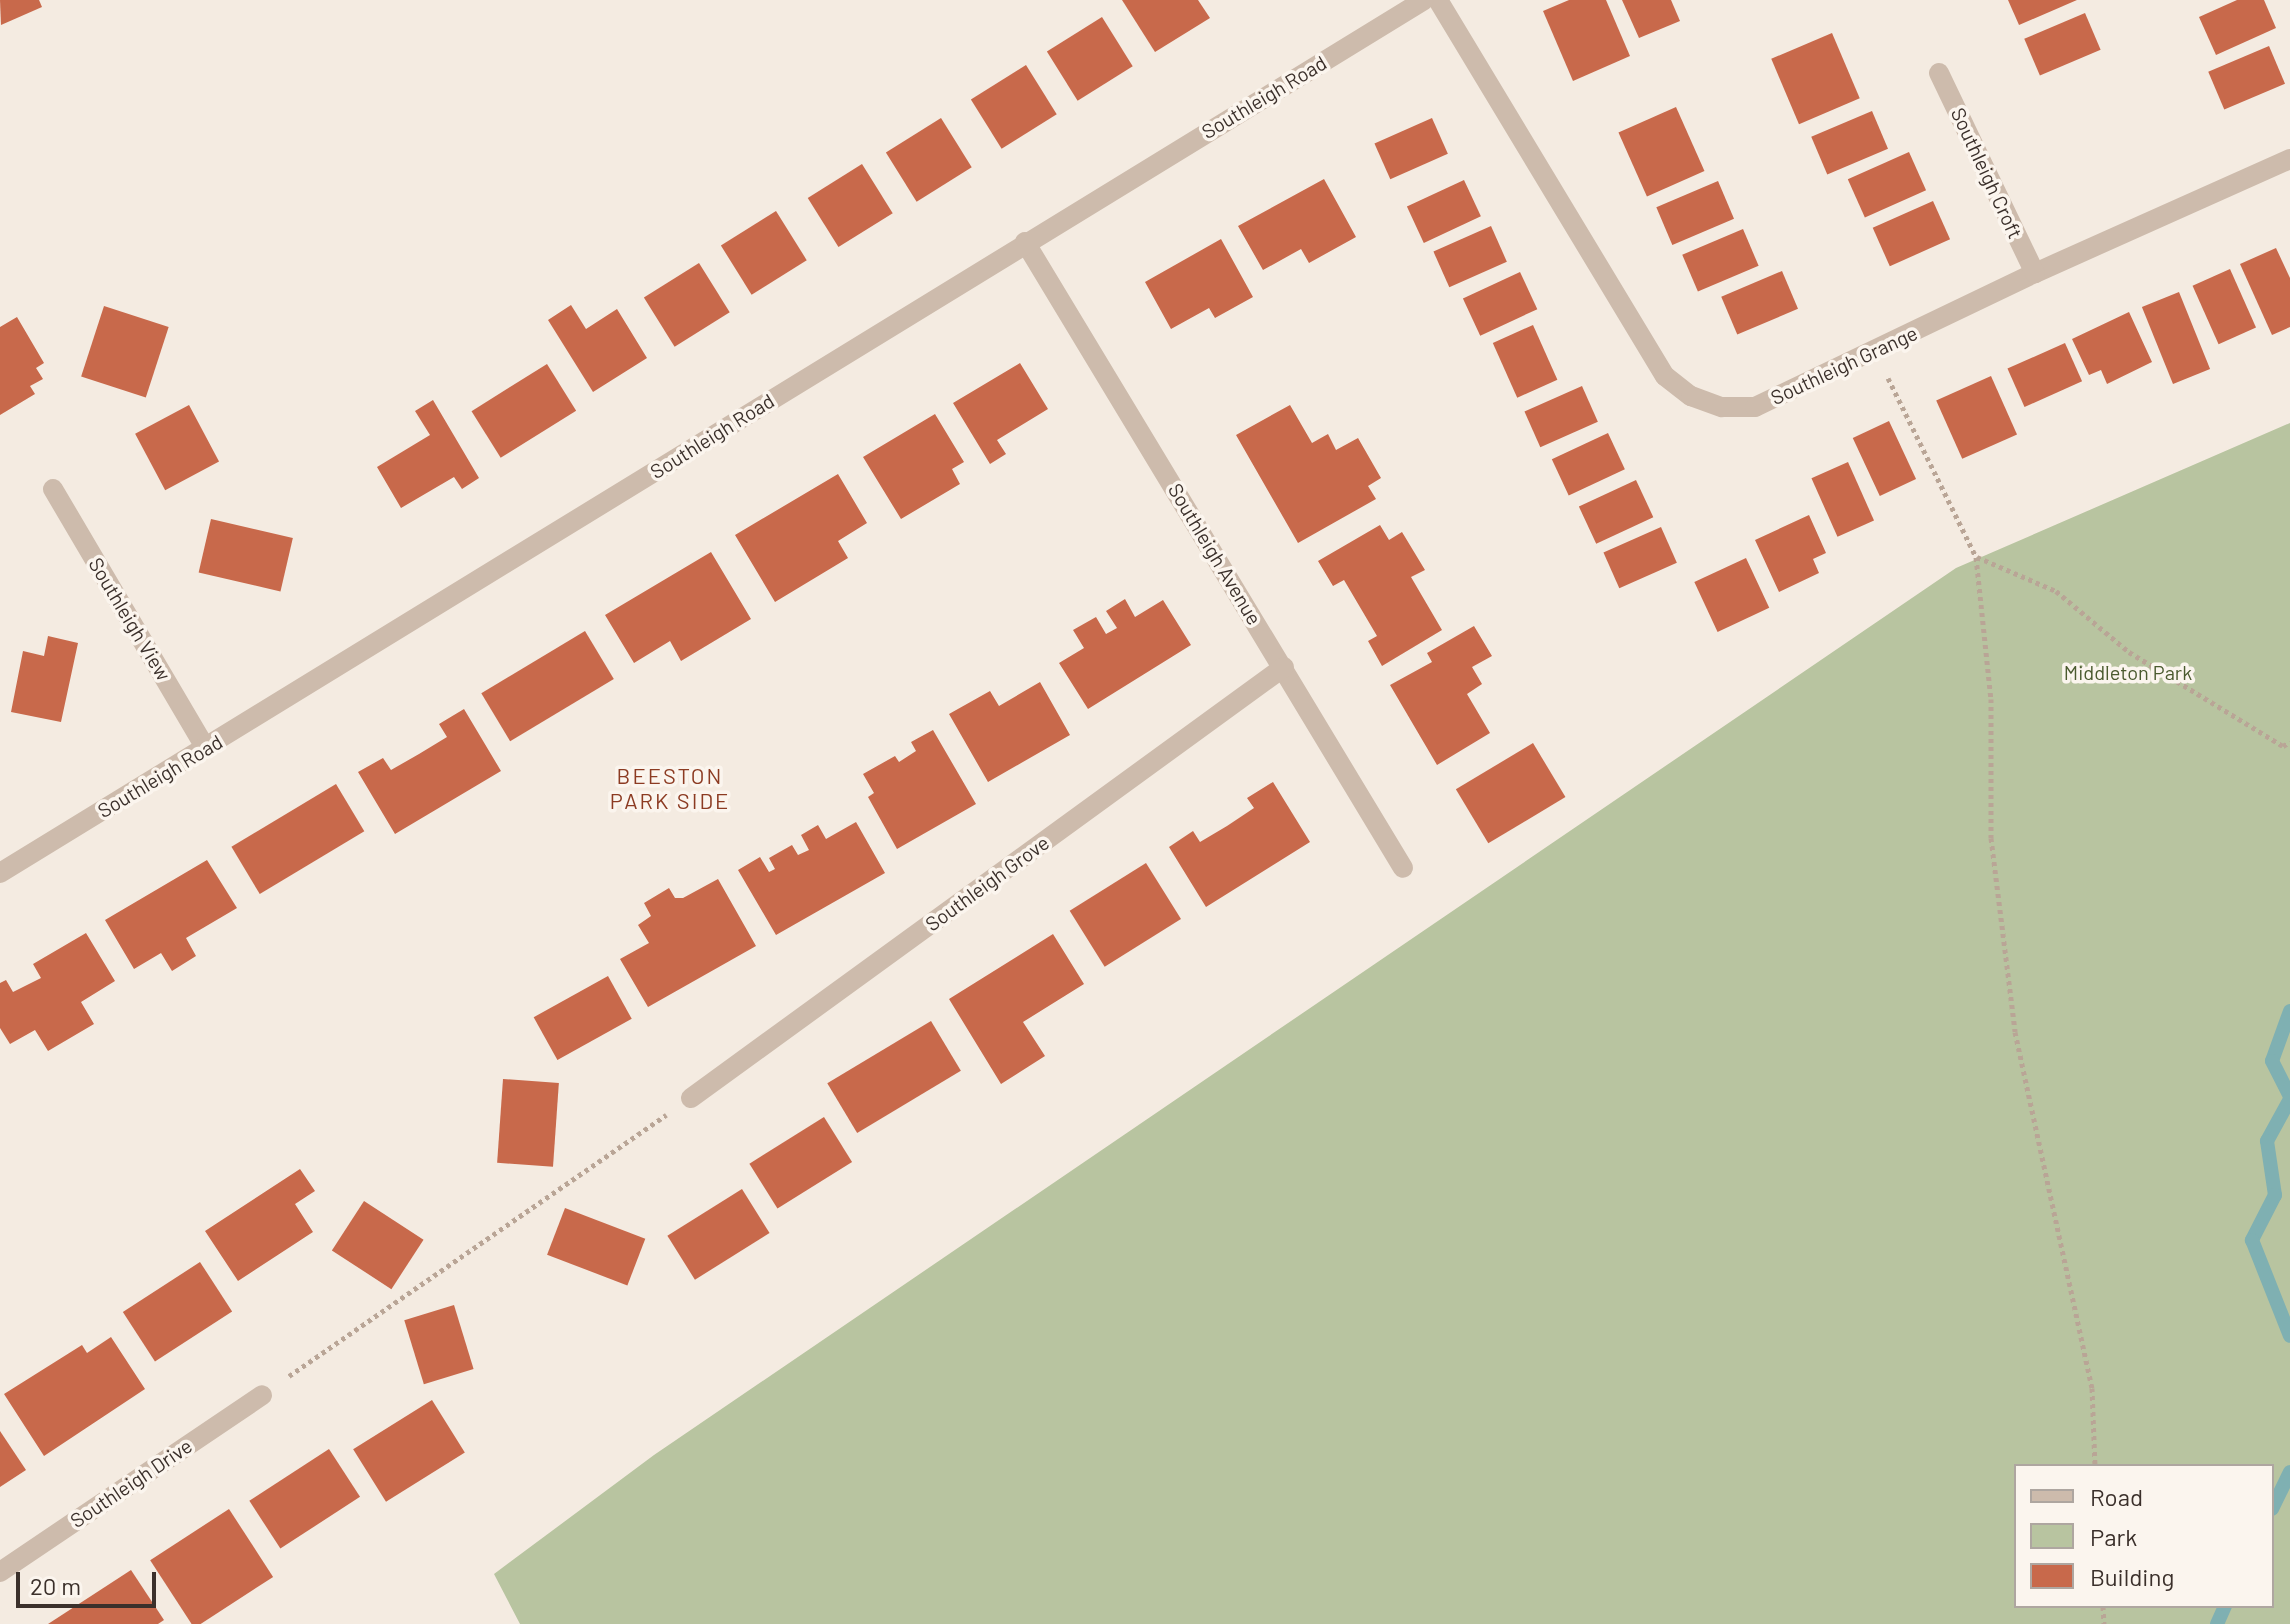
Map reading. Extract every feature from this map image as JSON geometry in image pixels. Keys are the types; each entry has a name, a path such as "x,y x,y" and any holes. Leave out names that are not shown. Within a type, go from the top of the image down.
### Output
{"street":[{"name":"Southleigh Road","path":"0,873 1424,0"},
{"name":"Southleigh Grange","path":"1438,0 1665,376 1691,396 1722,407 1755,407 2035,273 2290,159"},
{"name":"Southleigh Croft","path":"1939,73 2035,273"},
{"name":"Southleigh Avenue","path":"1025,242 1403,868"},
{"name":"Southleigh View","path":"53,489 206,749"},
{"name":"Southleigh Grove","path":"691,1098 1284,667"},
{"name":"Southleigh Drive","path":"0,1572 262,1395"}],"path":[{"path":"1875,352 1976,557 1991,699 1991,838 2015,1032 2092,1388 2095,1464"},
{"path":"1976,557 2056,591 2129,652 2283,746 2290,742"},
{"path":"262,1395 691,1098"}],"green space":[{"name":"Middleton Park","path":"2290,423 2290,1624 520,1624 494,1574 654,1455 1956,568"}],"building":[{"path":"0,0 39,0 42,7 1,25"},
{"path":"1122,0 1198,0 1210,18 1155,52"},
{"path":"1569,0 1606,0 1630,56 1573,81 1543,11"},
{"path":"1622,0 1671,0 1680,21 1639,38"},
{"path":"2008,0 2077,0 2019,25"},
{"path":"2237,0 2264,0 2276,28 2216,55 2199,17"},
{"path":"2085,13 2101,50 2040,76 2024,39"},
{"path":"1102,17 1133,66 1078,101 1047,51"},
{"path":"1832,33 1860,98 1799,124 1771,59"},
{"path":"2269,46 2285,84 2224,110 2208,72"},
{"path":"1026,65 1057,114 1002,149 971,99"},
{"path":"1676,107 1704,171 1647,197 1618,133"},
{"path":"1872,111 1888,149 1827,175 1811,137"},
{"path":"941,118 972,167 917,202 886,152"},
{"path":"1432,118 1448,154 1390,179 1374,144"},
{"path":"1909,152 1926,190 1865,218 1848,179"},
{"path":"862,164 893,213 838,247 808,198"},
{"path":"1324,179 1356,237 1309,263 1301,249 1263,270 1238,226"},
{"path":"1464,180 1481,216 1424,243 1407,207"},
{"path":"1718,181 1734,219 1672,245 1656,207"},
{"path":"1933,201 1950,239 1890,266 1873,228"},
{"path":"776,211 807,260 752,295 721,245"},
{"path":"1491,226 1507,262 1449,287 1433,252"},
{"path":"1743,229 1759,266 1698,292 1682,255"},
{"path":"1221,239 1253,297 1215,318 1209,308 1171,329 1145,282"},
{"path":"2276,248 2290,278 2290,327 2272,335 2240,264"},
{"path":"699,263 730,312 675,347 644,297"},
{"path":"2230,269 2256,327 2219,344 2193,286"},
{"path":"1782,271 1798,309 1737,335 1721,297"},
{"path":"1520,272 1537,309 1480,336 1463,299"},
{"path":"2179,292 2210,369 2173,384 2142,307"},
{"path":"571,305 586,329 617,309 647,358 593,392 548,320"},
{"path":"104,306 169,327 146,397 81,376"},
{"path":"2129,312 2152,362 2107,384 2101,370 2089,375 2072,339"},
{"path":"17,317 44,363 36,368 43,379 30,386 35,394 0,415 0,327"},
{"path":"1533,325 1557,380 1517,398 1493,343"},
{"path":"2065,343 2082,381 2025,407 2007,369"},
{"path":"1020,363 1048,409 997,440 1006,454 990,464 953,403"},
{"path":"547,364 576,411 501,458 472,411"},
{"path":"1991,376 2017,434 1962,459 1936,400"},
{"path":"1582,386 1598,422 1540,447 1524,412"},
{"path":"433,400 479,478 462,489 454,477 401,508 377,467 430,435 415,411"},
{"path":"189,405 219,462 165,490 135,434"},
{"path":"1290,405 1312,443 1328,434 1336,450 1358,438 1381,478 1368,486 1376,499 1298,543 1236,435"},
{"path":"935,414 964,462 952,469 960,484 901,519 863,457"},
{"path":"1889,421 1916,479 1880,496 1853,438"},
{"path":"1608,433 1625,469 1569,495 1552,459"},
{"path":"1848,462 1874,520 1837,537 1811,478"},
{"path":"838,474 867,523 838,541 848,558 775,602 735,535"},
{"path":"1636,480 1653,517 1596,544 1579,507"},
{"path":"1809,515 1826,553 1813,559 1819,573 1779,592 1755,540"},
{"path":"211,519 293,538 280,591 199,573"},
{"path":"1380,525 1389,540 1402,532 1425,570 1411,577 1442,630 1382,666 1368,641 1377,636 1344,580 1333,586 1318,561"},
{"path":"1661,527 1677,563 1619,588 1603,553"},
{"path":"711,552 751,619 681,661 670,641 634,663 605,615"},
{"path":"1746,558 1769,608 1718,632 1694,582"},
{"path":"1125,599 1135,617 1163,600 1191,645 1088,709 1059,663 1084,648 1073,630 1096,617 1106,634 1117,628 1106,611"},
{"path":"1474,626 1492,656 1472,667 1482,684 1467,694 1490,733 1437,765 1390,685 1432,662 1427,653"},
{"path":"585,631 614,679 510,741 481,693"},
{"path":"48,636 78,643 61,722 11,712 23,651 44,656"},
{"path":"1040,682 1070,735 988,782 949,714 990,691 999,706"},
{"path":"464,709 501,771 395,834 358,772 383,758 391,770 419,754 447,737 439,724"},
{"path":"933,730 976,804 897,849 868,797 874,793 863,774 895,756 899,762 916,751 911,742"},
{"path":"1533,743 1565,797 1488,843 1456,789"},
{"path":"1273,782 1310,842 1206,907 1169,847 1193,831 1200,842 1227,826 1254,808 1247,798"},
{"path":"336,784 364,831 260,894 231,847"},
{"path":"856,822 885,873 776,935 738,870 760,857 769,872 775,869 769,858 792,845 798,855 809,850 801,835 818,825 826,839"},
{"path":"207,860 237,908 186,938 196,956 172,971 161,953 134,969 105,920"},
{"path":"1146,863 1181,919 1105,967 1070,911"},
{"path":"718,879 756,946 648,1007 620,959 649,943 638,925 651,916 644,903 669,888 675,898 683,898"},
{"path":"86,933 115,981 81,1002 94,1024 48,1051 35,1030 10,1044 0,1028 0,983 6,980 13,992 41,978 33,964"},
{"path":"1053,934 1084,984 1023,1022 1045,1056 1001,1084 949,999"},
{"path":"608,976 632,1019 557,1060 534,1017"},
{"path":"931,1021 961,1071 857,1133 827,1083"},
{"path":"503,1079 559,1083 553,1167 497,1163"},
{"path":"824,1117 852,1162 777,1209 749,1164"},
{"path":"300,1169 315,1191 295,1204 313,1232 238,1281 205,1231"},
{"path":"742,1189 770,1233 695,1280 667,1236"},
{"path":"364,1201 424,1240 391,1289 332,1250"},
{"path":"565,1208 645,1239 627,1285 547,1255"},
{"path":"200,1262 232,1311 155,1362 123,1312"},
{"path":"454,1305 474,1369 424,1384 404,1320"},
{"path":"111,1337 145,1389 44,1456 4,1394 82,1345 87,1353"},
{"path":"432,1400 465,1453 386,1502 353,1449"},
{"path":"0,1431 26,1470 0,1487"},
{"path":"329,1449 360,1497 280,1549 249,1501"},
{"path":"229,1509 273,1577 201,1624 192,1624 150,1560"},
{"path":"131,1570 164,1620 158,1624 48,1624"}],"waterway":[{"path":"2290,1011 2272,1061 2290,1096"},
{"path":"2290,1099 2267,1141 2275,1195 2252,1240 2290,1336"},
{"path":"2274,1505 2290,1472"},
{"path":"2217,1624 2224,1608"}],"district":[{"name":"BEESTON PARK SIDE","path":"670,788"}]}
